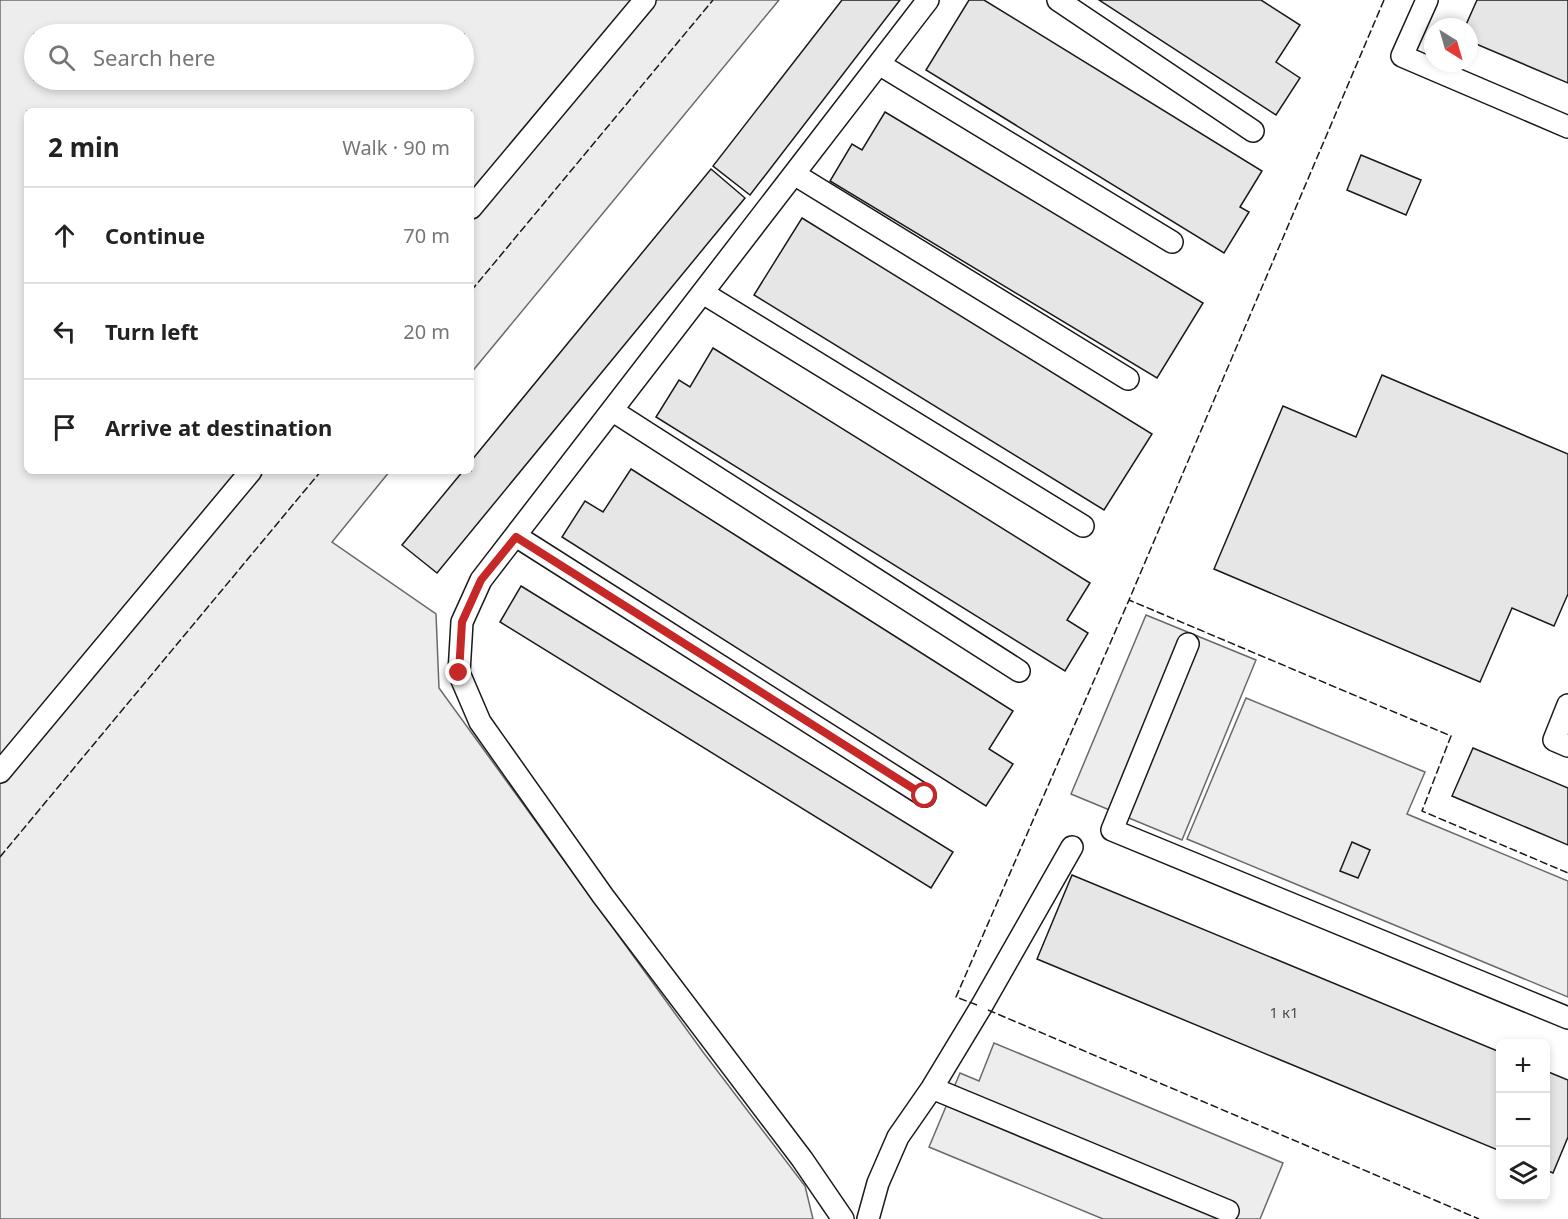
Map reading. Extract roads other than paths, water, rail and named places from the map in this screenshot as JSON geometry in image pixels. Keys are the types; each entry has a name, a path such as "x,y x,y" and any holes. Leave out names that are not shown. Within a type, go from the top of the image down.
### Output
{"lane":[{"path":"474,204 645,0"},
{"path":"843,1219 802,1159 603,896 480,722 459,673 462,622 481,580 928,0"},
{"path":"1058,0 1253,131"},
{"path":"1427,0 1402,56 1568,127"},
{"path":"879,64 1172,242"},
{"path":"794,174 1128,379"},
{"path":"703,293 1083,526"},
{"path":"612,411 1019,671"},
{"path":"0,772 248,474"},
{"path":"516,537 925,796"},
{"path":"1188,644 1112,830 1568,1018"},
{"path":"1568,705 1554,740 1568,746"},
{"path":"868,1219 878,1183 898,1137 932,1088 981,1007 1072,847"},
{"path":"932,1088 1228,1211"}]}
